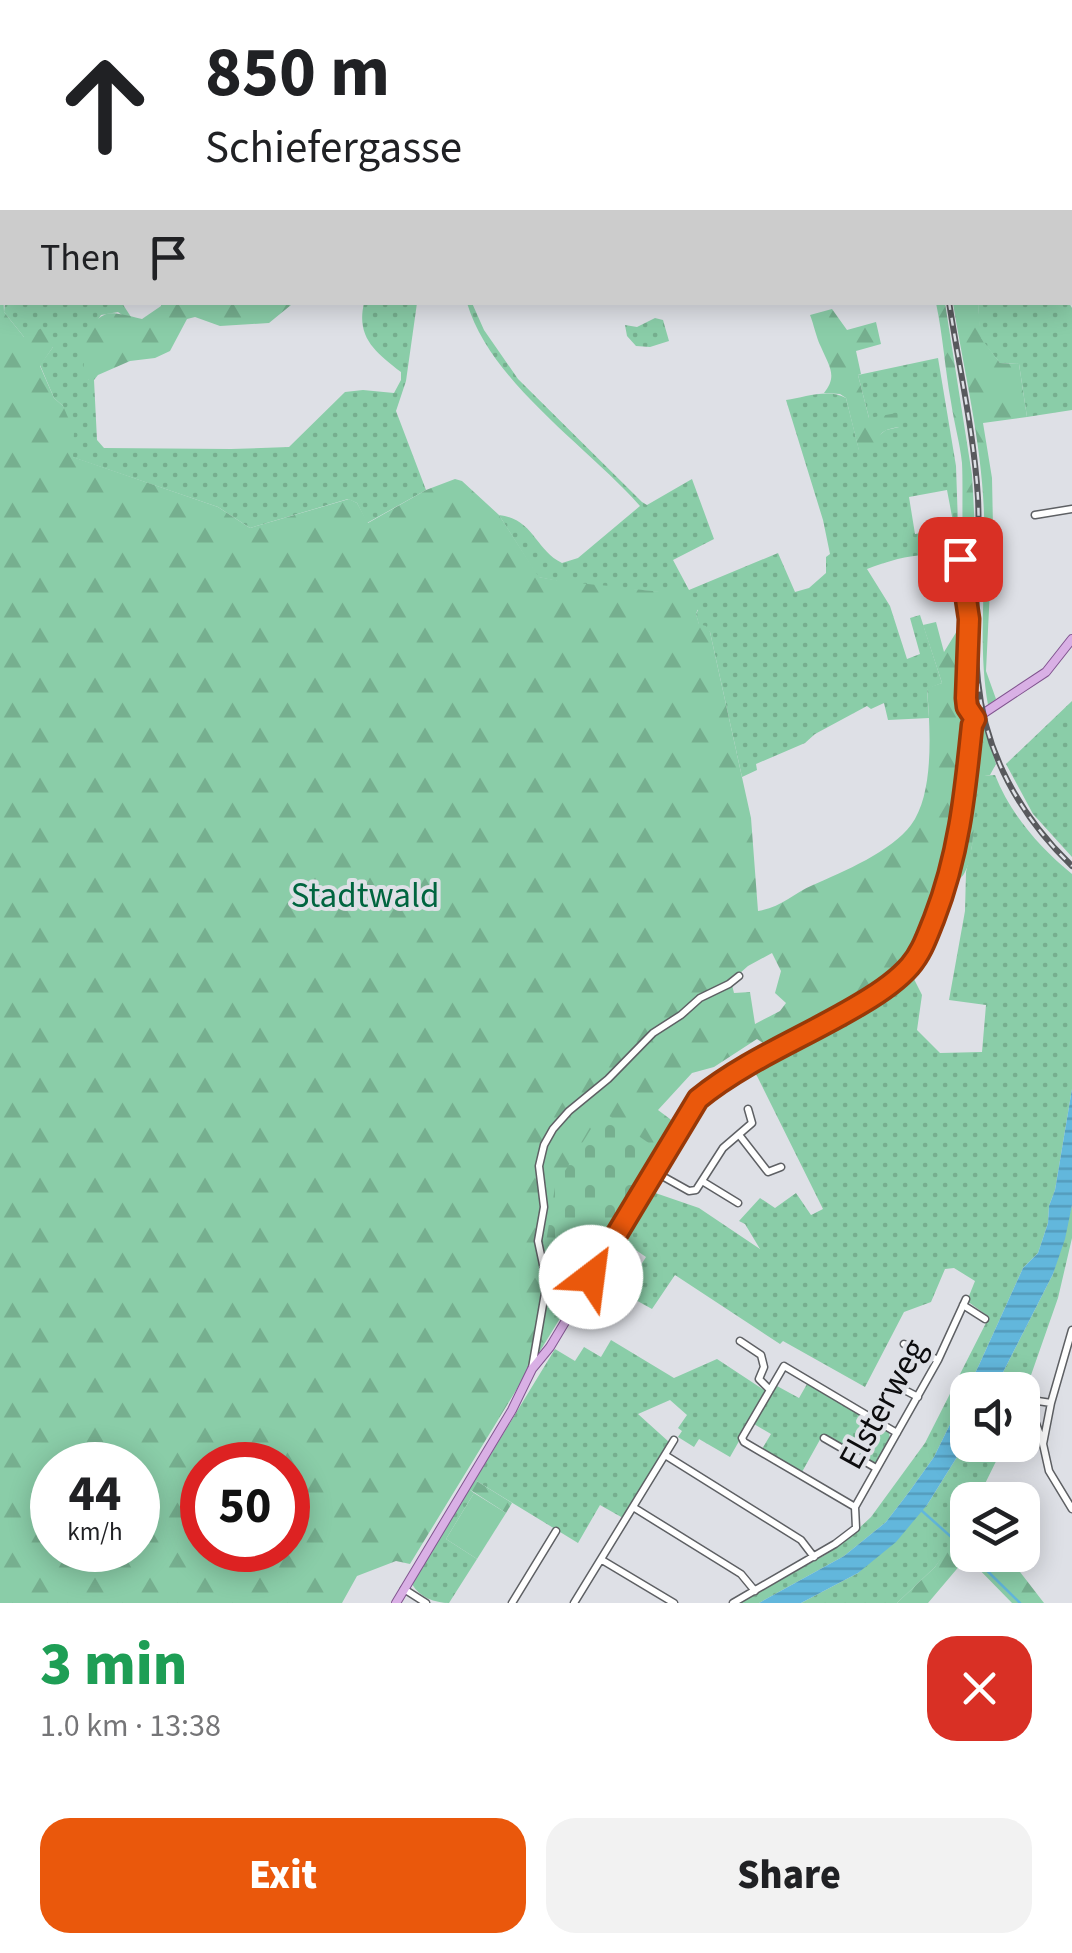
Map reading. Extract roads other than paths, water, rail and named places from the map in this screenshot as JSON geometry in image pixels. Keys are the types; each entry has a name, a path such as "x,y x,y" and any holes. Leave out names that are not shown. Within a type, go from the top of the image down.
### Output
{"main road":[{"path":"396,1603 512,1410 532,1369 550,1347 698,1099 720,1081 862,1003 893,982 920,953 944,893 960,830 972,725 975,719 1046,672 1072,640"}],"street":[{"path":"1035,515 1072,509"},
{"path":"960,559 969,619 966,698 975,719"},
{"path":"532,1369 545,1293 538,1241 544,1207 540,1166 544,1145 569,1112 654,1034 700,998 739,976"},
{"path":"655,1172 696,1190 723,1148 752,1124 748,1109"},
{"path":"740,1136 768,1175 780,1167"},
{"path":"702,1181 738,1202"},
{"name":"Elsterweg","path":"814,1557 856,1528 855,1506 938,1360 964,1302 985,1318"},
{"path":"1043,1444 1072,1330"},
{"path":"740,1341 761,1356 764,1367 758,1379 770,1390"},
{"path":"904,1344 938,1360"},
{"path":"855,1506 742,1438 784,1366 896,1433"},
{"path":"896,1386 918,1397"},
{"path":"1051,1402 1038,1401 1034,1418 1050,1471 1072,1509"},
{"path":"824,1438 876,1468"},
{"path":"574,1603 674,1440"},
{"path":"664,1455 800,1540 814,1557 733,1603"},
{"path":"633,1508 742,1574 755,1590"},
{"path":"512,1603 556,1531"},
{"path":"602,1560 674,1603"},
{"path":"404,1589 426,1603"}],"water":[{"path":"1072,1089 1072,1205 1065,1239 1053,1274 1003,1372 976,1372 1023,1268 1038,1253 1055,1190"},
{"path":"950,1424 950,1462 954,1462 927,1505 896,1542 858,1573 801,1603 759,1603 844,1556 886,1522 934,1457"}],"waterway":[{"path":"921,1510 950,1536"},
{"path":"988,1572 1020,1603"}],"railway":[{"path":"950,305 978,498 976,635 982,708 1008,782 1036,826 1072,866"}],"park label":[{"name":"Stadtwald","path":"365,896"}]}
